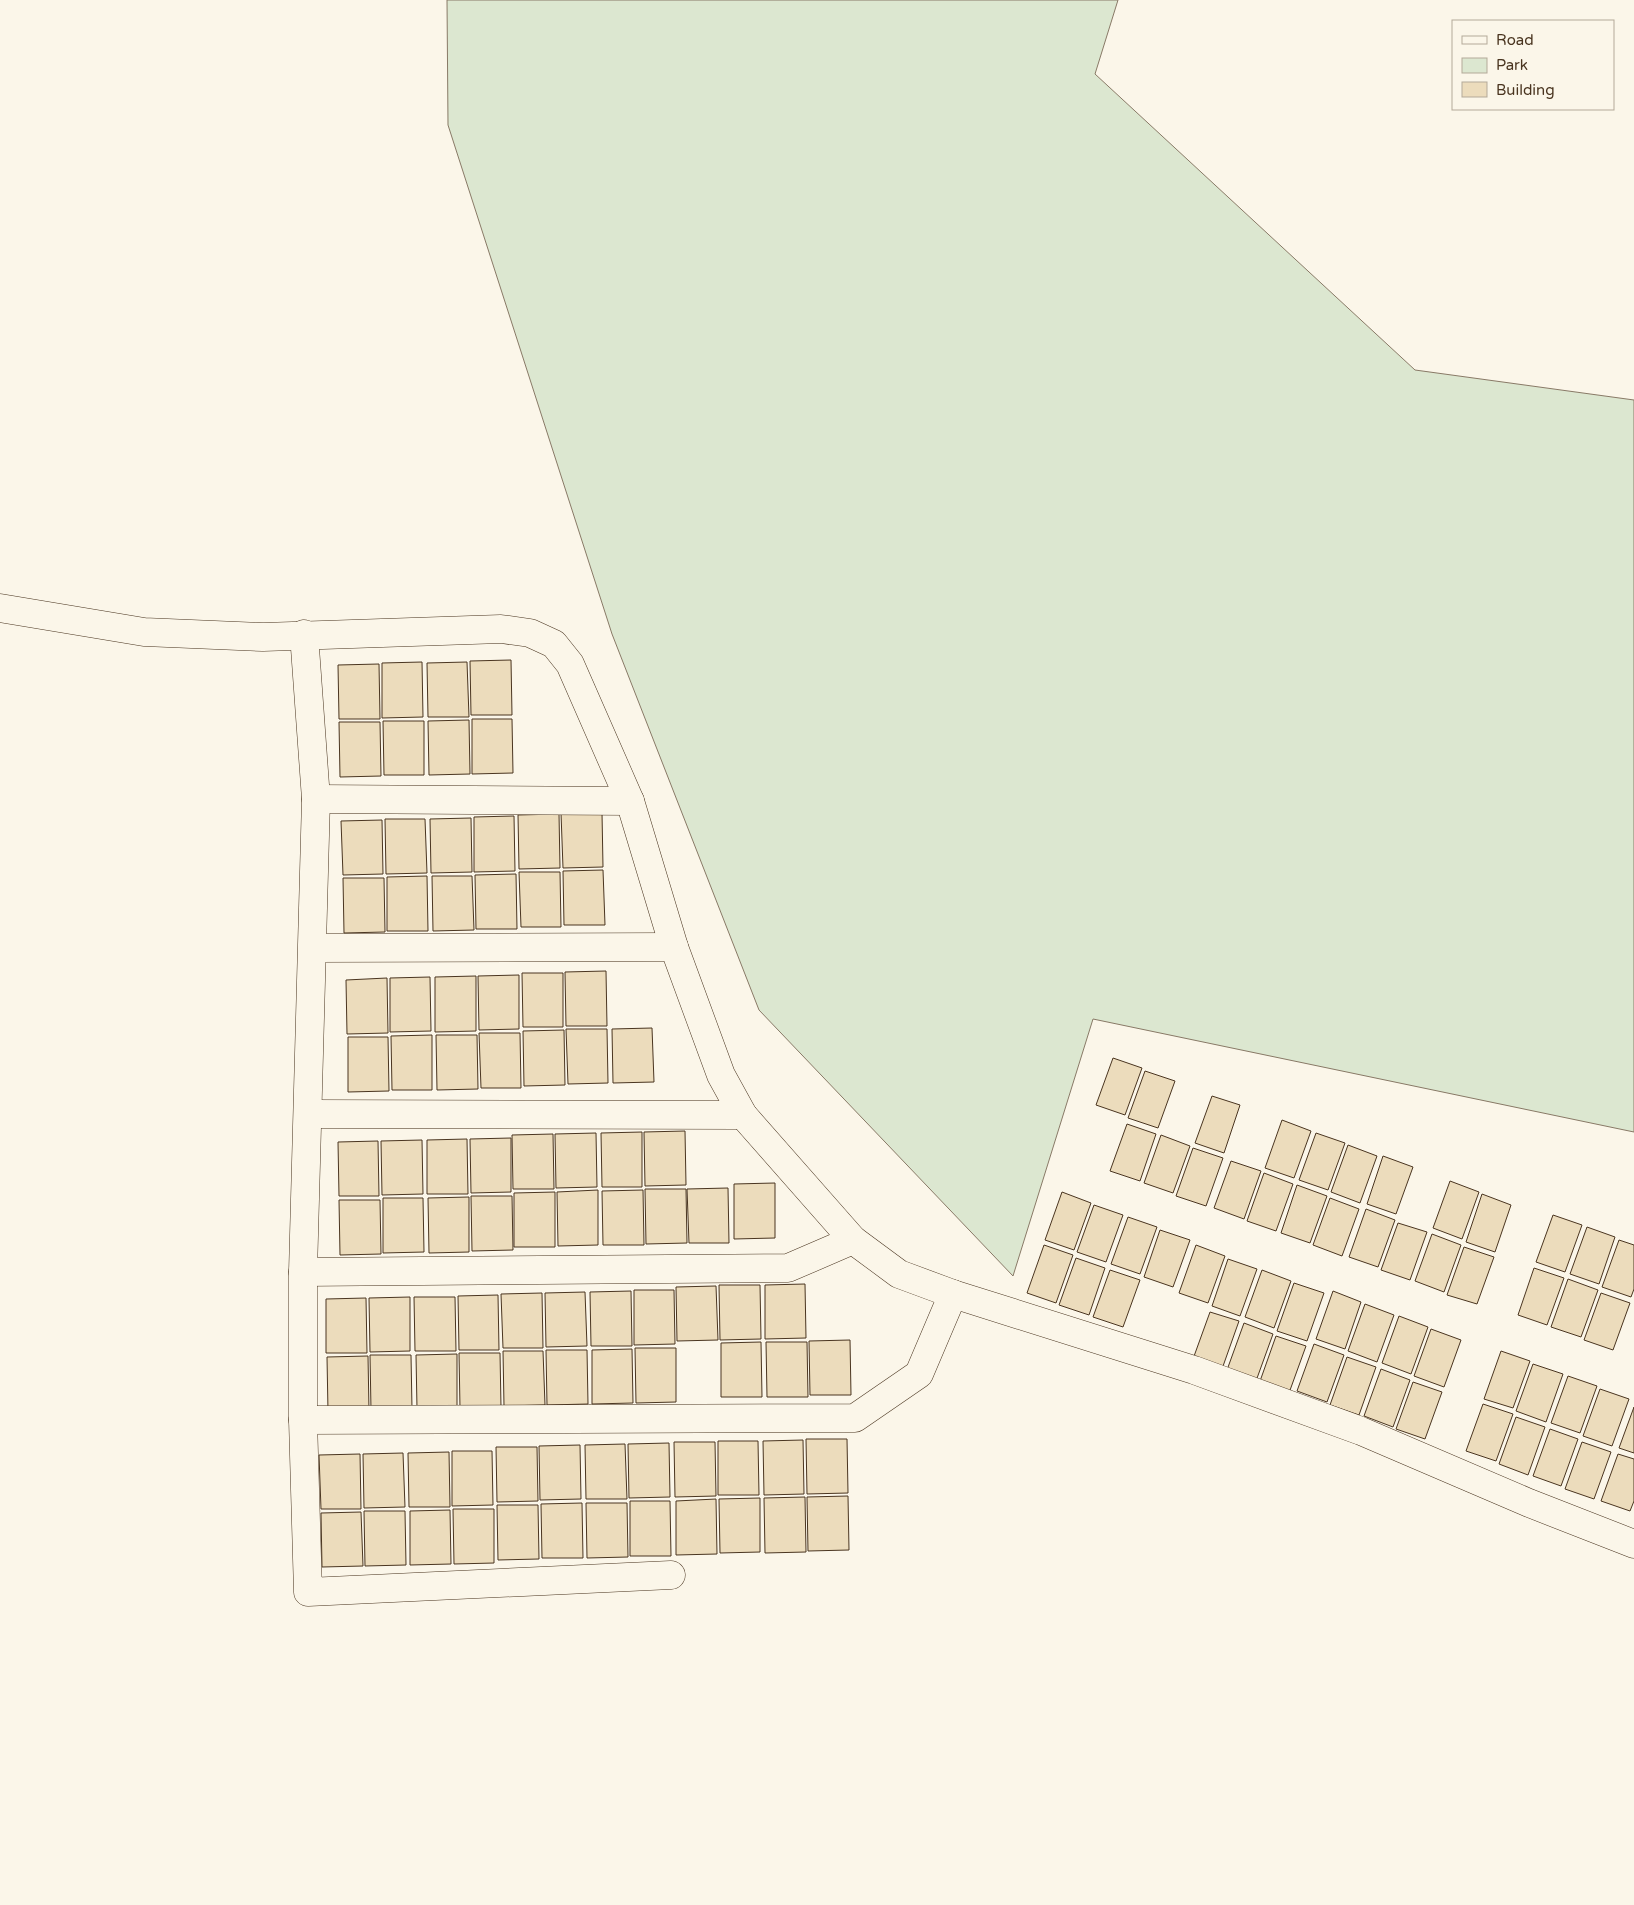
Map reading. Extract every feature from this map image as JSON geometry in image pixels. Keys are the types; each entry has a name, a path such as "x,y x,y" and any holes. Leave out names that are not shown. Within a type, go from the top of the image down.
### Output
{"street":[{"path":"0,608 144,632 263,637 304,634 501,629 530,634 554,644 570,664 630,801 674,947 721,1075 743,1114 853,1240 899,1274 953,1294 1194,1370 1361,1431 1530,1503 1634,1544"},
{"path":"304,634 316,799 309,1114 303,1272 303,1420 308,1592 670,1575"},
{"path":"316,799 630,801"},
{"path":"312,948 674,947"},
{"path":"309,1114 743,1114"},
{"path":"303,1272 788,1268 853,1240"},
{"path":"303,1420 855,1418 919,1374 953,1294"}],"green space":[{"path":"447,0 1118,0 1095,74 1415,370 1634,400 1634,1132 1093,1019 1013,1276 759,1010 612,634 448,125"}],"building":[{"path":"511,660 512,715 471,715 470,661"},
{"path":"422,662 423,717 382,718 382,663"},
{"path":"467,662 469,717 428,717 427,663"},
{"path":"379,664 380,719 339,719 338,665"},
{"path":"472,719 512,719 513,773 472,774"},
{"path":"469,720 470,774 429,775 428,721"},
{"path":"383,721 424,721 424,775 384,775"},
{"path":"339,722 380,722 381,776 340,777"},
{"path":"561,813 602,813 603,867 563,868"},
{"path":"559,814 560,868 519,869 518,815"},
{"path":"514,816 515,871 474,872 474,817"},
{"path":"471,818 472,872 431,873 430,819"},
{"path":"385,819 425,819 427,873 386,874"},
{"path":"382,820 383,874 343,875 341,821"},
{"path":"603,870 605,925 564,925 563,871"},
{"path":"519,872 560,872 561,927 521,927"},
{"path":"516,874 517,929 476,929 475,875"},
{"path":"427,876 428,931 387,931 387,877"},
{"path":"432,876 472,876 474,930 433,931"},
{"path":"343,878 384,878 385,932 344,933"},
{"path":"606,971 607,1026 566,1026 565,972"},
{"path":"522,973 563,973 563,1027 523,1027"},
{"path":"519,975 519,1029 479,1030 478,976"},
{"path":"476,976 476,1031 435,1032 435,977"},
{"path":"430,977 431,1031 390,1032 390,978"},
{"path":"387,978 388,1033 347,1034 346,980"},
{"path":"652,1028 654,1082 613,1083 612,1029"},
{"path":"566,1029 607,1029 608,1083 568,1084"},
{"path":"564,1030 565,1085 524,1086 523,1031"},
{"path":"479,1033 520,1033 521,1088 481,1088"},
{"path":"432,1035 432,1090 392,1090 391,1036"},
{"path":"436,1035 477,1035 478,1089 437,1090"},
{"path":"348,1037 388,1037 389,1091 348,1092"},
{"path":"1113,1058 1142,1068 1125,1115 1096,1105"},
{"path":"1145,1071 1175,1081 1158,1128 1128,1118"},
{"path":"1212,1096 1240,1105 1224,1153 1195,1143"},
{"path":"1282,1120 1311,1131 1294,1178 1265,1168"},
{"path":"1127,1124 1156,1134 1140,1181 1110,1171"},
{"path":"685,1131 686,1185 645,1186 644,1132"},
{"path":"642,1132 642,1187 602,1187 601,1133"},
{"path":"596,1133 597,1187 556,1188 555,1134"},
{"path":"1316,1133 1345,1143 1328,1190 1299,1180"},
{"path":"553,1134 554,1189 513,1189 512,1135"},
{"path":"1161,1135 1190,1146 1173,1193 1144,1183"},
{"path":"511,1138 511,1192 471,1193 470,1139"},
{"path":"467,1139 468,1194 427,1194 427,1140"},
{"path":"422,1140 423,1194 382,1195 381,1141"},
{"path":"378,1141 379,1196 339,1196 338,1142"},
{"path":"1348,1145 1377,1156 1360,1203 1331,1192"},
{"path":"1193,1148 1223,1158 1206,1206 1176,1196"},
{"path":"1383,1156 1413,1167 1396,1214 1367,1204"},
{"path":"1231,1161 1261,1171 1244,1219 1214,1208"},
{"path":"1264,1173 1293,1184 1276,1231 1247,1221"},
{"path":"1450,1181 1479,1192 1462,1239 1433,1228"},
{"path":"775,1183 775,1238 734,1239 734,1184"},
{"path":"1297,1185 1327,1196 1310,1243 1281,1233"},
{"path":"728,1188 729,1243 689,1243 687,1189"},
{"path":"645,1189 686,1189 687,1243 646,1244"},
{"path":"598,1190 598,1245 558,1246 557,1192"},
{"path":"643,1190 644,1245 603,1245 602,1191"},
{"path":"555,1192 555,1247 514,1247 514,1193"},
{"path":"1062,1192 1091,1203 1074,1250 1045,1240"},
{"path":"1482,1194 1511,1205 1495,1252 1466,1242"},
{"path":"471,1196 512,1196 513,1250 472,1251"},
{"path":"469,1197 469,1252 429,1253 428,1198"},
{"path":"383,1198 423,1198 424,1252 383,1253"},
{"path":"1330,1198 1359,1209 1342,1256 1313,1245"},
{"path":"339,1200 380,1200 381,1254 340,1255"},
{"path":"1094,1205 1123,1215 1106,1262 1077,1252"},
{"path":"1366,1209 1395,1220 1378,1267 1349,1257"},
{"path":"1553,1215 1582,1225 1565,1272 1536,1262"},
{"path":"1128,1217 1157,1227 1140,1274 1111,1264"},
{"path":"1398,1223 1427,1232 1410,1280 1381,1270"},
{"path":"1587,1227 1615,1237 1599,1284 1570,1274"},
{"path":"1160,1230 1190,1240 1173,1287 1144,1277"},
{"path":"1432,1234 1461,1245 1444,1292 1415,1281"},
{"path":"1619,1240 1634,1245 1634,1289 1631,1297 1602,1287"},
{"path":"1044,1245 1073,1255 1056,1303 1027,1293"},
{"path":"1196,1245 1225,1256 1208,1303 1179,1293"},
{"path":"1464,1247 1494,1257 1477,1304 1447,1295"},
{"path":"1076,1258 1105,1268 1089,1315 1059,1305"},
{"path":"1228,1259 1257,1269 1240,1316 1212,1306"},
{"path":"1534,1268 1564,1278 1547,1325 1518,1315"},
{"path":"1110,1270 1140,1280 1123,1327 1093,1317"},
{"path":"1262,1270 1291,1281 1274,1328 1245,1317"},
{"path":"1568,1279 1598,1290 1581,1337 1551,1327"},
{"path":"1294,1283 1324,1293 1307,1341 1277,1331"},
{"path":"805,1284 806,1338 765,1339 765,1285"},
{"path":"719,1285 760,1285 761,1339 720,1340"},
{"path":"716,1286 718,1340 677,1341 676,1287"},
{"path":"634,1290 674,1290 675,1344 634,1345"},
{"path":"631,1291 632,1346 591,1346 590,1292"},
{"path":"1333,1291 1361,1302 1345,1349 1316,1339"},
{"path":"585,1292 587,1346 546,1347 545,1293"},
{"path":"542,1293 543,1348 503,1348 501,1294"},
{"path":"1601,1293 1630,1303 1613,1350 1584,1340"},
{"path":"498,1295 499,1350 459,1350 458,1296"},
{"path":"410,1297 410,1351 370,1352 369,1298"},
{"path":"414,1297 455,1297 456,1351 415,1351"},
{"path":"366,1298 367,1353 326,1353 326,1299"},
{"path":"1365,1304 1394,1315 1377,1362 1348,1351"},
{"path":"1210,1312 1239,1321 1222,1369 1193,1359"},
{"path":"1399,1316 1428,1327 1411,1374 1382,1363"},
{"path":"1244,1323 1273,1334 1256,1381 1227,1370"},
{"path":"1431,1329 1461,1340 1444,1387 1414,1376"},
{"path":"1276,1336 1306,1346 1289,1393 1259,1384"},
{"path":"850,1340 851,1395 810,1395 809,1341"},
{"path":"761,1342 762,1397 721,1397 721,1343"},
{"path":"766,1342 807,1342 808,1397 767,1397"},
{"path":"1314,1344 1344,1355 1327,1402 1297,1391"},
{"path":"635,1348 676,1348 676,1402 636,1403"},
{"path":"632,1349 633,1403 592,1404 592,1350"},
{"path":"546,1350 587,1350 588,1404 547,1405"},
{"path":"503,1351 543,1351 545,1405 504,1406"},
{"path":"1501,1351 1530,1361 1513,1408 1484,1399"},
{"path":"459,1353 500,1353 501,1407 460,1408"},
{"path":"457,1354 457,1408 417,1409 416,1355"},
{"path":"370,1355 411,1355 412,1409 371,1410"},
{"path":"368,1356 369,1411 328,1412 327,1357"},
{"path":"1347,1357 1376,1367 1359,1415 1330,1405"},
{"path":"1533,1364 1563,1374 1546,1422 1516,1411"},
{"path":"1381,1369 1410,1380 1393,1427 1364,1416"},
{"path":"1568,1376 1597,1386 1580,1433 1551,1423"},
{"path":"1413,1382 1442,1392 1425,1439 1396,1429"},
{"path":"1600,1389 1629,1399 1612,1446 1583,1436"},
{"path":"1483,1404 1513,1414 1496,1461 1466,1451"},
{"path":"1634,1407 1634,1453 1619,1448"},
{"path":"1516,1417 1545,1427 1528,1475 1499,1464"},
{"path":"1550,1429 1578,1439 1561,1486 1533,1476"},
{"path":"806,1439 847,1439 848,1493 807,1494"},
{"path":"803,1440 804,1494 764,1495 763,1441"},
{"path":"718,1441 758,1441 759,1495 718,1495"},
{"path":"674,1442 715,1442 716,1496 675,1497"},
{"path":"1582,1442 1611,1452 1594,1499 1565,1489"},
{"path":"669,1443 670,1497 629,1498 628,1444"},
{"path":"625,1444 627,1499 586,1499 585,1445"},
{"path":"580,1445 581,1499 540,1500 539,1446"},
{"path":"496,1447 537,1447 538,1501 497,1502"},
{"path":"452,1451 492,1451 493,1505 452,1506"},
{"path":"449,1452 450,1507 409,1507 408,1453"},
{"path":"403,1453 405,1507 364,1508 363,1454"},
{"path":"360,1454 361,1509 321,1509 319,1455"},
{"path":"1618,1454 1634,1459 1634,1501 1630,1511 1601,1501"},
{"path":"848,1496 849,1550 808,1551 807,1497"},
{"path":"805,1497 806,1552 765,1553 764,1498"},
{"path":"760,1498 760,1552 720,1553 719,1499"},
{"path":"716,1499 717,1554 676,1555 676,1501"},
{"path":"630,1501 670,1501 671,1556 630,1556"},
{"path":"582,1503 583,1558 542,1558 541,1504"},
{"path":"586,1503 627,1503 628,1557 587,1558"},
{"path":"497,1505 538,1505 539,1559 498,1560"},
{"path":"453,1509 494,1509 494,1563 454,1564"},
{"path":"450,1510 451,1564 410,1565 410,1511"},
{"path":"364,1511 405,1511 406,1565 365,1566"},
{"path":"361,1512 363,1566 322,1567 321,1513"}]}
